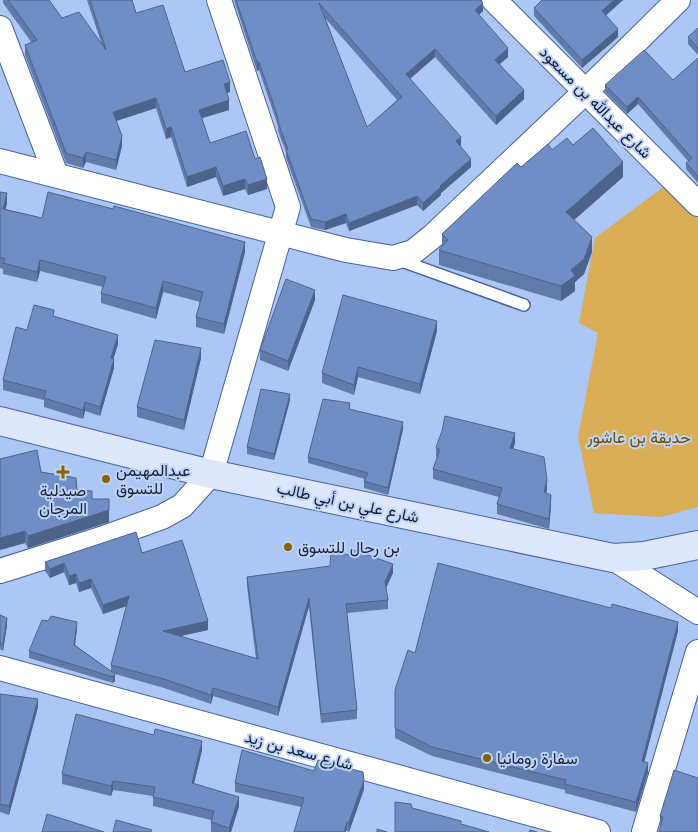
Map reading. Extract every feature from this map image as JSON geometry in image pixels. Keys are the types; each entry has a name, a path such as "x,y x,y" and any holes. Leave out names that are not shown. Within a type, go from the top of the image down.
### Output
{"street":[{"path":"0,571 101,539 162,517 182,506 212,474 288,207 219,0"},
{"name":"شارع عبدالله بن مسعود","path":"494,0 698,204"},
{"path":"0,161 346,250 392,258 413,252 434,236 678,0"},
{"path":"0,28 56,175"},
{"name":"شارع علي بن أبي طالب","path":"0,421 212,474 613,558 644,556 698,545"},
{"path":"613,558 698,612"},
{"path":"644,832 698,652"},
{"name":"شارع سعد بن زيد","path":"0,668 598,832"}],"lane":[{"path":"392,258 524,305"}],"green space":[{"name":"حديقة بن عاشور","path":"666,185 698,218 698,507 661,517 594,513 578,437 598,333 579,323 595,238"}],"building":[{"path":"8,0 49,0 62,18 79,12 106,50 90,0 132,0 136,13 163,5 185,72 223,60 230,82 224,84 229,100 199,110 210,143 246,131 255,159 260,157 267,179 248,185 245,179 223,186 216,167 187,177 171,127 166,129 156,98 113,112 122,136 116,160 86,152 83,158 66,153 25,45 37,40"},
{"path":"236,0 480,0 483,3 475,10 508,48 495,60 524,90 496,116 435,49 406,74 461,137 456,141 471,159 423,203 417,196 349,223 346,214 325,222 311,219 286,150 288,149 259,62 257,62","holes":["319,3 402,97 367,127"]},
{"path":"542,0 614,0 602,11 618,29 582,60 534,8"},
{"path":"698,28 698,48 688,37"},
{"path":"644,50 673,80 698,58 698,176 686,163 692,158 638,97 627,107 605,85"},
{"path":"593,128 623,162 566,212 592,237 584,259 571,270 575,276 561,286 439,250 448,240 442,234 517,163 521,167 548,144 552,150 567,138 573,145"},
{"path":"0,192 7,193 3,209 42,218 48,192 113,209 114,206 245,242 224,324 196,317 203,292 163,281 156,308 101,293 106,277 40,260 37,272 3,263 5,259 0,257"},
{"path":"286,279 315,290 288,361 260,350"},
{"path":"343,295 437,321 420,384 358,367 354,385 322,373"},
{"path":"34,305 54,310 53,316 118,335 111,358 114,359 100,407 85,402 83,410 44,398 46,391 3,380 16,327 27,330"},
{"path":"155,340 201,348 184,420 137,407"},
{"path":"261,389 290,394 274,454 247,447"},
{"path":"323,399 350,403 349,409 403,422 388,488 364,481 368,473 308,457"},
{"path":"445,416 515,433 510,448 544,457 547,480 544,492 551,495 549,519 497,504 502,488 433,469 440,450 436,447"},
{"path":"37,450 41,472 76,478 77,490 92,491 92,499 109,499 109,510 28,536 25,531 0,538 0,459"},
{"path":"136,532 142,553 182,540 208,621 163,631 258,659 247,577 330,566 331,551 349,555 351,549 393,564 385,582 388,600 346,604 357,710 321,714 309,598 278,707 213,688 211,695 164,679 111,665 129,596 103,605 91,579 79,583 76,574 69,576 64,563 50,569 45,562"},
{"path":"438,563 611,608 612,604 678,622 642,761 648,763 636,802 565,784 566,780 432,747 395,728 395,690 408,650 415,653"},
{"path":"0,615 7,618 3,644 0,643"},
{"path":"51,616 77,622 74,645 115,674 113,677 29,651 42,620 48,621"},
{"path":"0,694 38,699 9,806 0,804"},
{"path":"76,714 154,735 155,729 202,741 192,783 239,797 229,828 211,822 214,811 153,797 155,787 113,781 111,786 62,774"},
{"path":"242,750 314,771 318,760 363,772 364,780 344,832 294,832 304,798 235,783"},
{"path":"674,770 698,778 698,832 659,832 663,817 660,816"},
{"path":"395,802 411,804 412,808 461,821 461,824 489,832 395,832"},
{"path":"47,814 104,832 42,832"},
{"path":"116,820 152,830 151,832 113,832"}],"place":[{"name":"صيدلية المرجان","path":"63,472"},
{"name":"عبدالمهيمن للتسوق","path":"106,479"},
{"name":"بن رحال للتسوق","path":"288,547"},
{"name":"سفارة رومانيا","path":"487,758"}]}
